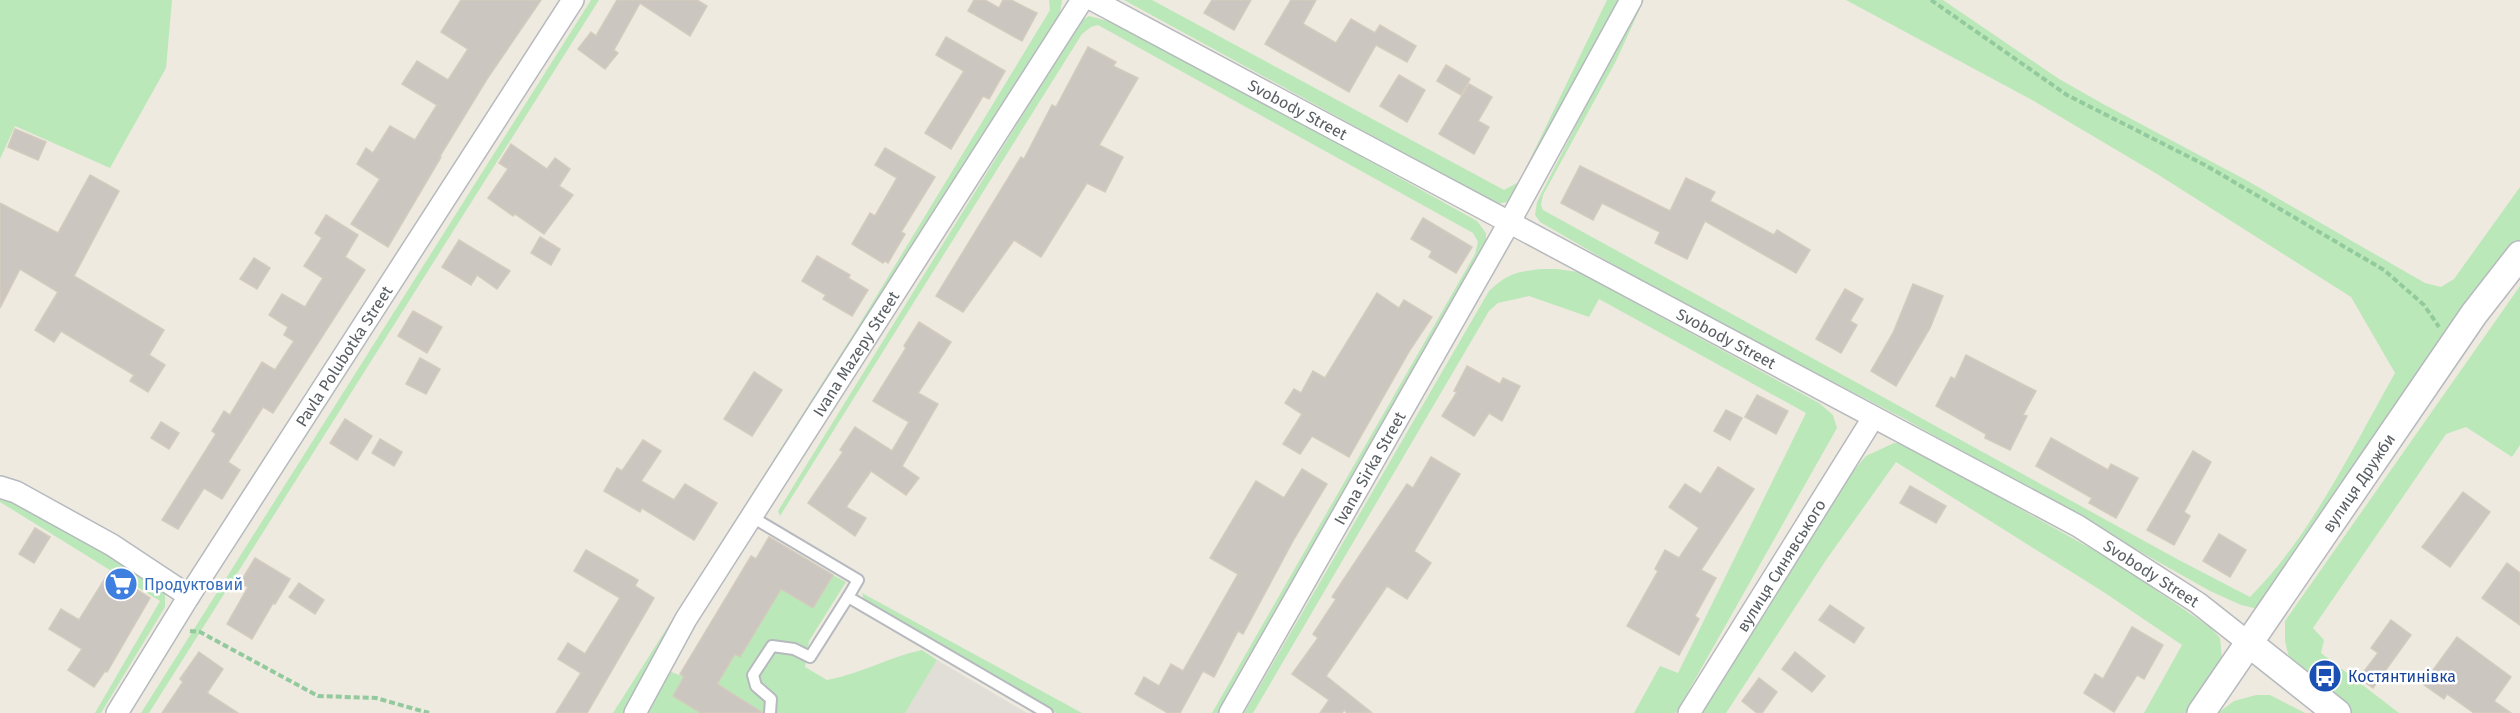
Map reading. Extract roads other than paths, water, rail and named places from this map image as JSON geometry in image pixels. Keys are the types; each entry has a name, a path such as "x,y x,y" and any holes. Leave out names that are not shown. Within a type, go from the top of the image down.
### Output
{"street":[{"name":"Pavla Polubotka Street","path":"117,713 189,596 573,0"},
{"name":"Ivana Mazepy Street","path":"636,712 686,619 1082,0"},
{"name":"Svobody Street","path":"1093,0 2078,526 2198,603 2337,713"},
{"name":"Ivana Sirka Street","path":"1230,713 1509,223 1631,0"},
{"name":"вулиця Дружби","path":"2201,713 2451,348 2520,255"},
{"name":"вулиця Синявського","path":"1689,713 1873,418"},
{"path":"0,487 16,492 112,545 189,596"}],"lane":[{"path":"752,516 858,580 810,657 794,649 772,646 763,657 753,675 756,686 771,699 770,713"},
{"path":"848,597 1047,713"}],"place":[{"name":"Продуктовий","path":"121,584"},
{"name":"Костянтинівка","path":"2325,676"}]}
